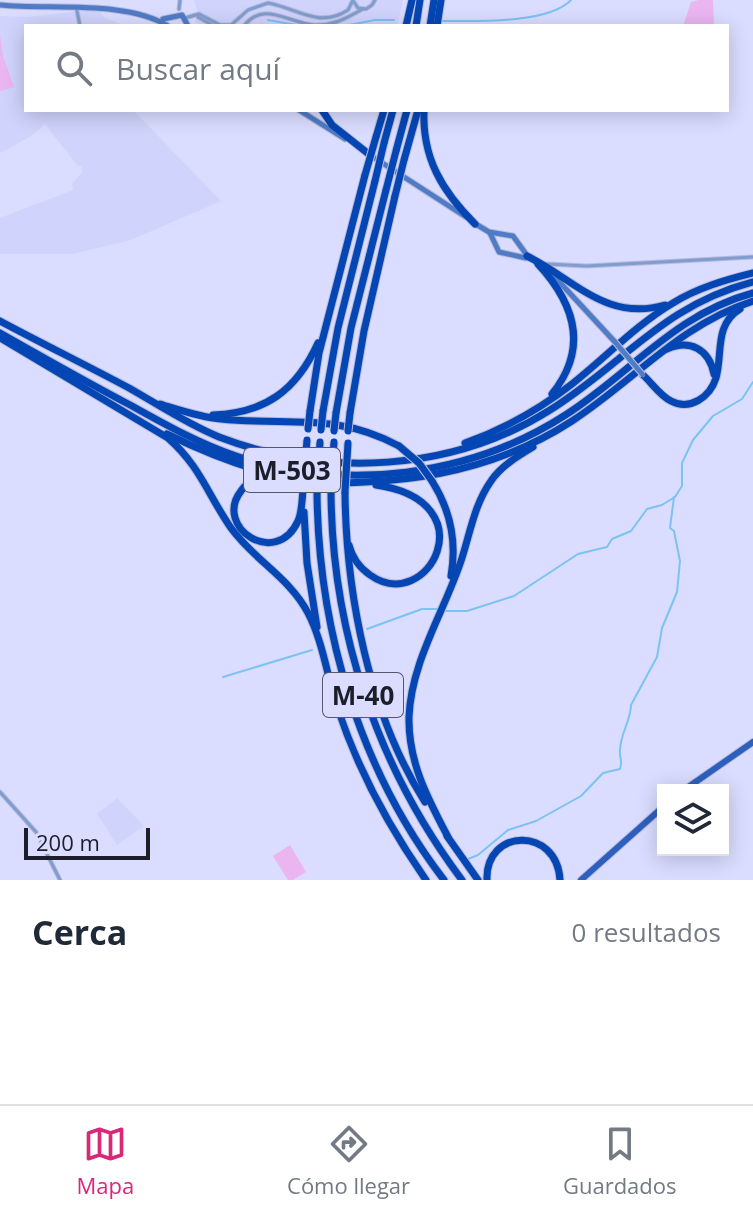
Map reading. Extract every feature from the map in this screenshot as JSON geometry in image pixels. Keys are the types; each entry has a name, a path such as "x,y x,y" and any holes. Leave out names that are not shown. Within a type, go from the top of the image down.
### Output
{"highway":[{"path":"406,24 412,0"},
{"path":"416,24 420,0"},
{"path":"430,24 434,0"},
{"path":"437,24 441,0"},
{"path":"323,112 332,125 370,155"},
{"path":"286,477 266,476 252,481 238,494 234,504 235,517 248,537 269,543 282,540 291,533 300,518 310,411 325,327 383,112"},
{"name":"M-40","path":"392,112 338,328 323,411 317,491 323,587 335,652 374,762 400,813 444,880"},
{"name":"M-40","path":"406,112 351,328 336,413 331,488 337,584 364,699 385,752 411,804 462,880"},
{"path":"420,112 395,196 364,331 350,413 345,492 350,582 361,643 398,749 422,796 478,880"},
{"path":"421,112 427,150 434,170 444,188 475,224"},
{"path":"527,256 593,297 619,308 645,310 674,302"},
{"name":"M-503","path":"537,409 554,393 565,376 574,341 566,300 538,263"},
{"name":"M-503","path":"399,461 476,439 537,409 570,386 645,321 674,302 714,284 753,273"},
{"name":"M-503","path":"0,321 217,436 279,455 341,463 399,461 460,449 529,421 577,392 679,312 711,295 753,282"},
{"path":"669,344 707,315 748,294"},
{"name":"M-503","path":"0,336 214,448 259,463 298,471 375,475 461,462 535,432 597,392 669,333 701,313 748,294"},
{"name":"M-503","path":"448,837 416,771 409,717 416,679 475,513 492,480 523,452 572,421 669,344 705,321 753,302"},
{"name":"M-503","path":"712,388 723,331 735,312 753,302"},
{"path":"195,415 253,410 271,400 305,369 325,327"},
{"path":"0,336 168,438 201,475 237,536 297,594 310,617 338,708 361,767 407,852 426,880"},
{"name":"M-503","path":"654,357 677,345 701,350 712,363 712,388"},
{"path":"643,375 663,396 678,404 699,401 712,388"},
{"name":"M-503","path":"156,404 222,419 329,423 361,428 399,446 419,463 432,481 441,495 451,525 453,560 447,594"},
{"name":"M-503","path":"129,415 216,456 286,477 325,483 421,479 466,469 516,450 572,421"},
{"path":"346,517 350,550 361,569 376,579 393,583 412,580 427,570 435,559 440,530 434,515 423,501 391,487 358,482"},
{"path":"303,490 307,563 322,653"},
{"path":"487,880 489,863 494,854 502,846 516,840 531,840 545,847 554,856 560,880"}],"main road":[{"path":"693,784 753,742"},
{"path":"581,880 657,812"}],"street":[{"path":"170,24 179,15 180,0"},
{"path":"232,24 248,10 268,3 306,17 328,18 348,10 353,0"},
{"path":"353,0 358,8 363,9"},
{"path":"328,24 344,21 371,7 375,0"},
{"path":"0,4 110,1 141,9 166,24"},
{"path":"77,11 80,24"},
{"path":"246,24 252,16 264,11 307,24"},
{"path":"158,17 199,14 218,24"},
{"path":"179,15 186,24"},
{"path":"198,17 210,24"},
{"path":"302,112 475,224 489,232 513,236 527,256"},
{"path":"489,232 499,252 538,263 587,266 753,257"},
{"path":"496,243 502,234"},
{"path":"511,254 518,245"},
{"path":"538,263 566,287 643,375"},
{"path":"1,795 36,832 60,880"}],"shaded area":[{"path":"194,0 403,0 397,24 199,24 195,22 198,13"},
{"path":"713,0 714,24 684,24 691,2"},
{"path":"90,10 100,11 105,18 121,24 24,24 24,112 135,112 221,201 131,240 73,254 0,254 0,218 73,190 72,184 82,173 82,167 77,165 45,124 31,136 0,153 0,16 28,17"},
{"path":"0,34 3,56 14,87 0,91"},
{"path":"117,798 144,826 117,845 97,814"},
{"path":"290,845 306,872 293,880 288,880 273,856"}],"waterway":[{"path":"443,21 529,17 560,8 571,0"},
{"path":"268,20 291,24"},
{"path":"354,24 394,20"},
{"path":"446,611 467,611 514,596 578,554 607,547 612,539 631,531 647,509 675,497 682,486 682,463 693,440 713,416 742,399 753,382"},
{"path":"468,859 478,855 508,830 536,821 581,796 603,773 620,769 620,744 631,705 657,657 662,628 677,592 680,561 674,531 670,528 674,497"},
{"path":"367,629 422,609 437,609"},
{"path":"223,677 312,650"}]}
